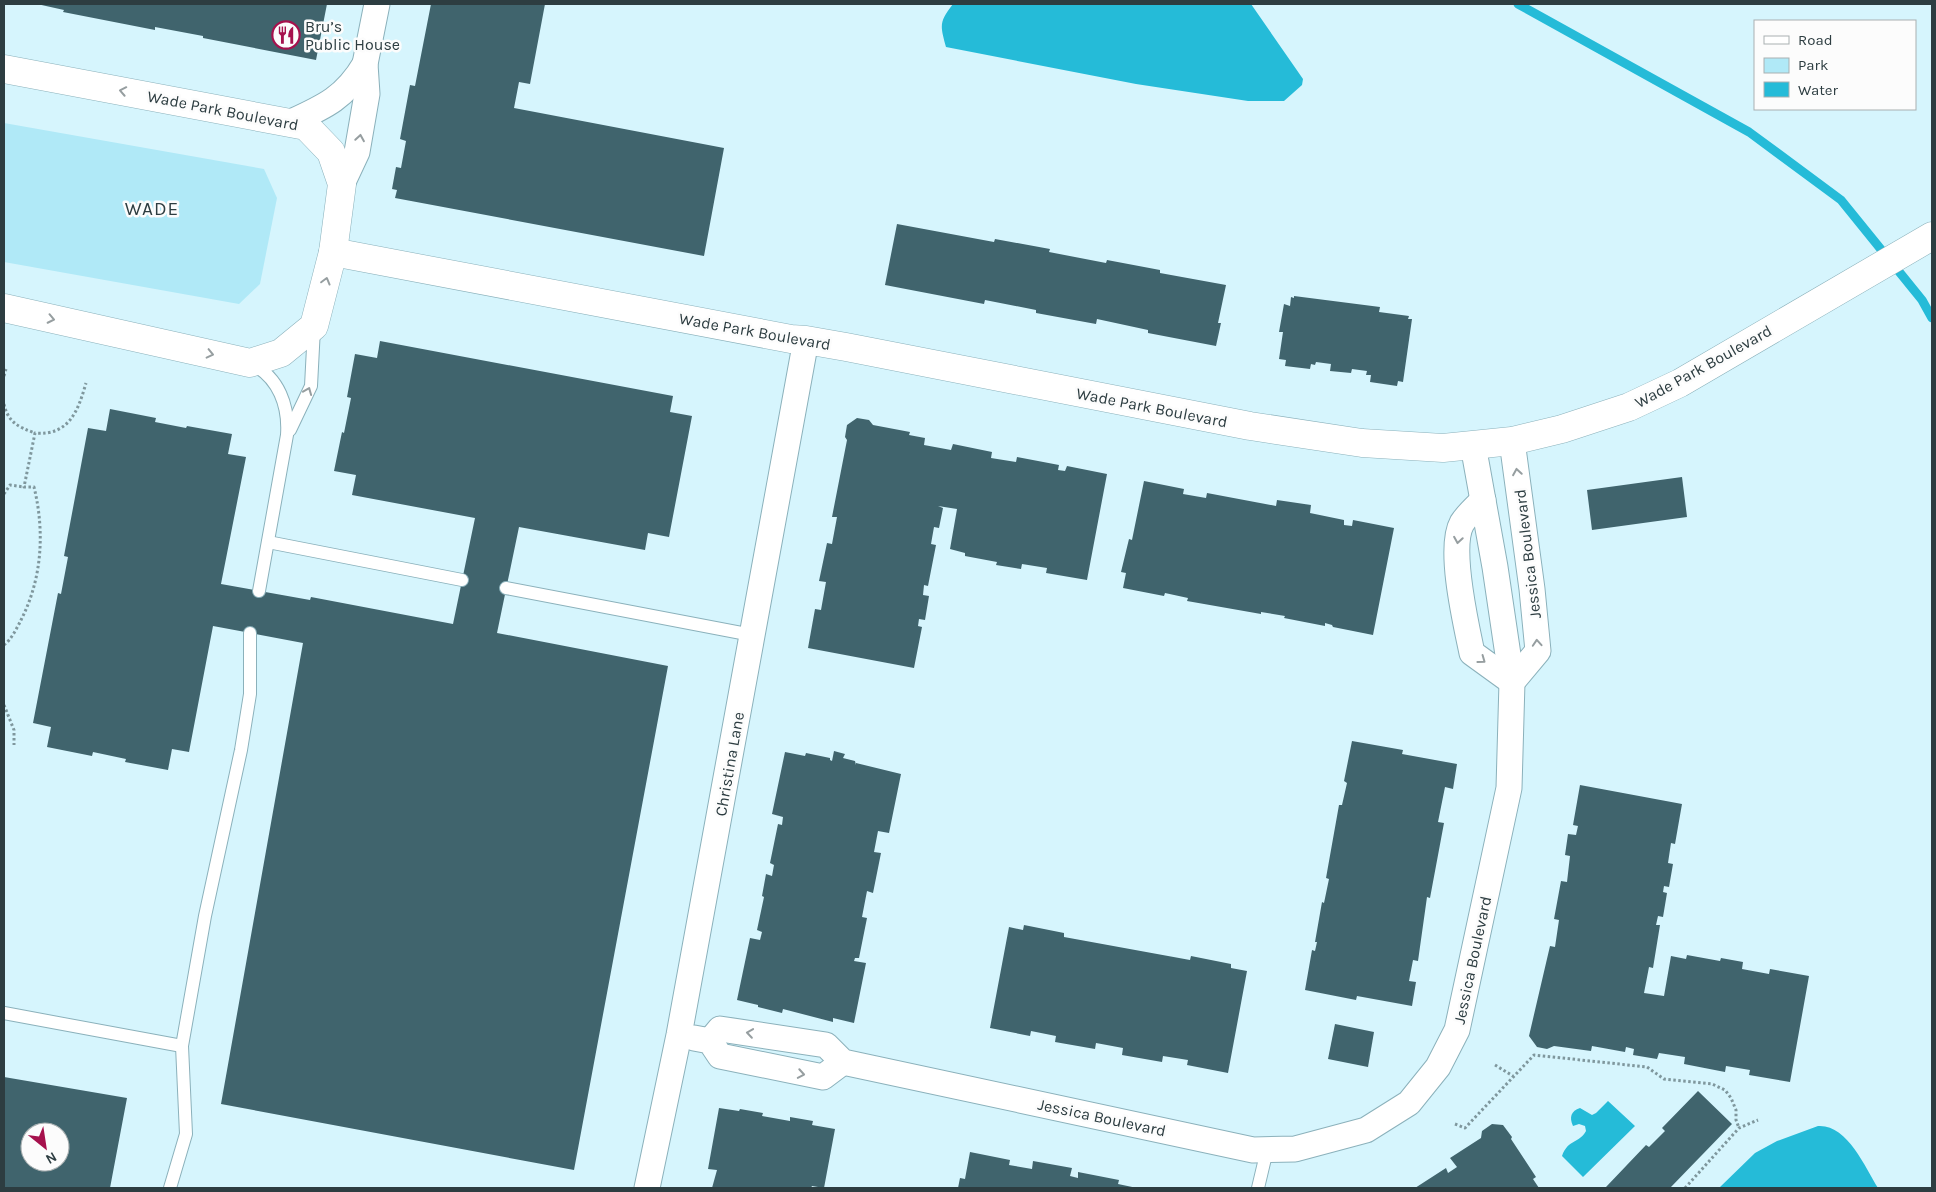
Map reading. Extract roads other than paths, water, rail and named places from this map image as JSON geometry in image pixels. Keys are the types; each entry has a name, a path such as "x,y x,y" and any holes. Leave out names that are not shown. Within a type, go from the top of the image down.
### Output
{"street":[{"path":"342,184 357,152 367,94 365,64 377,4"},
{"path":"289,123 338,98 355,82 365,64"},
{"name":"Wade Park Boulevard","path":"4,69 306,126 331,152 342,184 333,252 314,326"},
{"name":"Wade Park Boulevard","path":"333,252 791,339 806,340 1250,426 1362,443 1443,448 1512,441 1562,429 1629,407 1680,383 1932,236"},
{"path":"4,308 250,363 282,353 314,326"},
{"name":"Christina Lane","path":"648,1188 679,1036 806,340"},
{"name":"Jessica Boulevard","path":"844,1062 1253,1150 1295,1150 1366,1130 1409,1103 1438,1067 1457,1030 1509,788 1512,682 1538,652 1529,560 1512,441"},
{"path":"1473,444 1495,567 1512,682"},
{"path":"1483,500 1462,523 1456,542 1461,600 1472,653 1512,682"},
{"path":"1459,572 1529,560"},
{"path":"679,1036 710,1041 720,1056 823,1077 844,1062 826,1045 776,1037 720,1029 710,1041"},
{"path":"770,1067 776,1037"}],"lane":[{"path":"287,435 311,386 314,326"},
{"path":"250,363 264,370 284,400 288,419 287,435 259,591"},
{"path":"268,542 462,580"},
{"path":"506,588 752,635"},
{"path":"170,1188 186,1134 182,1046 205,916 241,750 250,694 250,633"},
{"path":"4,1013 182,1046"},
{"path":"1258,1188 1267,1150"}],"water":[{"path":"953,4 1251,4 1303,79 1302,85 1284,101 1248,101 1136,84 946,47 942,24 945,15"},
{"path":"1608,1101 1635,1126 1583,1177 1562,1156 1567,1147 1581,1138 1586,1131 1585,1126 1579,1124 1573,1126 1572,1115 1580,1108 1592,1115"},
{"path":"1818,1126 1828,1127 1846,1139 1854,1148 1878,1188 1719,1188 1755,1153 1777,1141"}],"waterway":[{"path":"1518,4 1749,132 1841,200 1922,300 1932,318"}],"place":[{"name":"Bru’s Public House","path":"286,35"}],"district":[{"name":"WADE","path":"152,208"}]}
